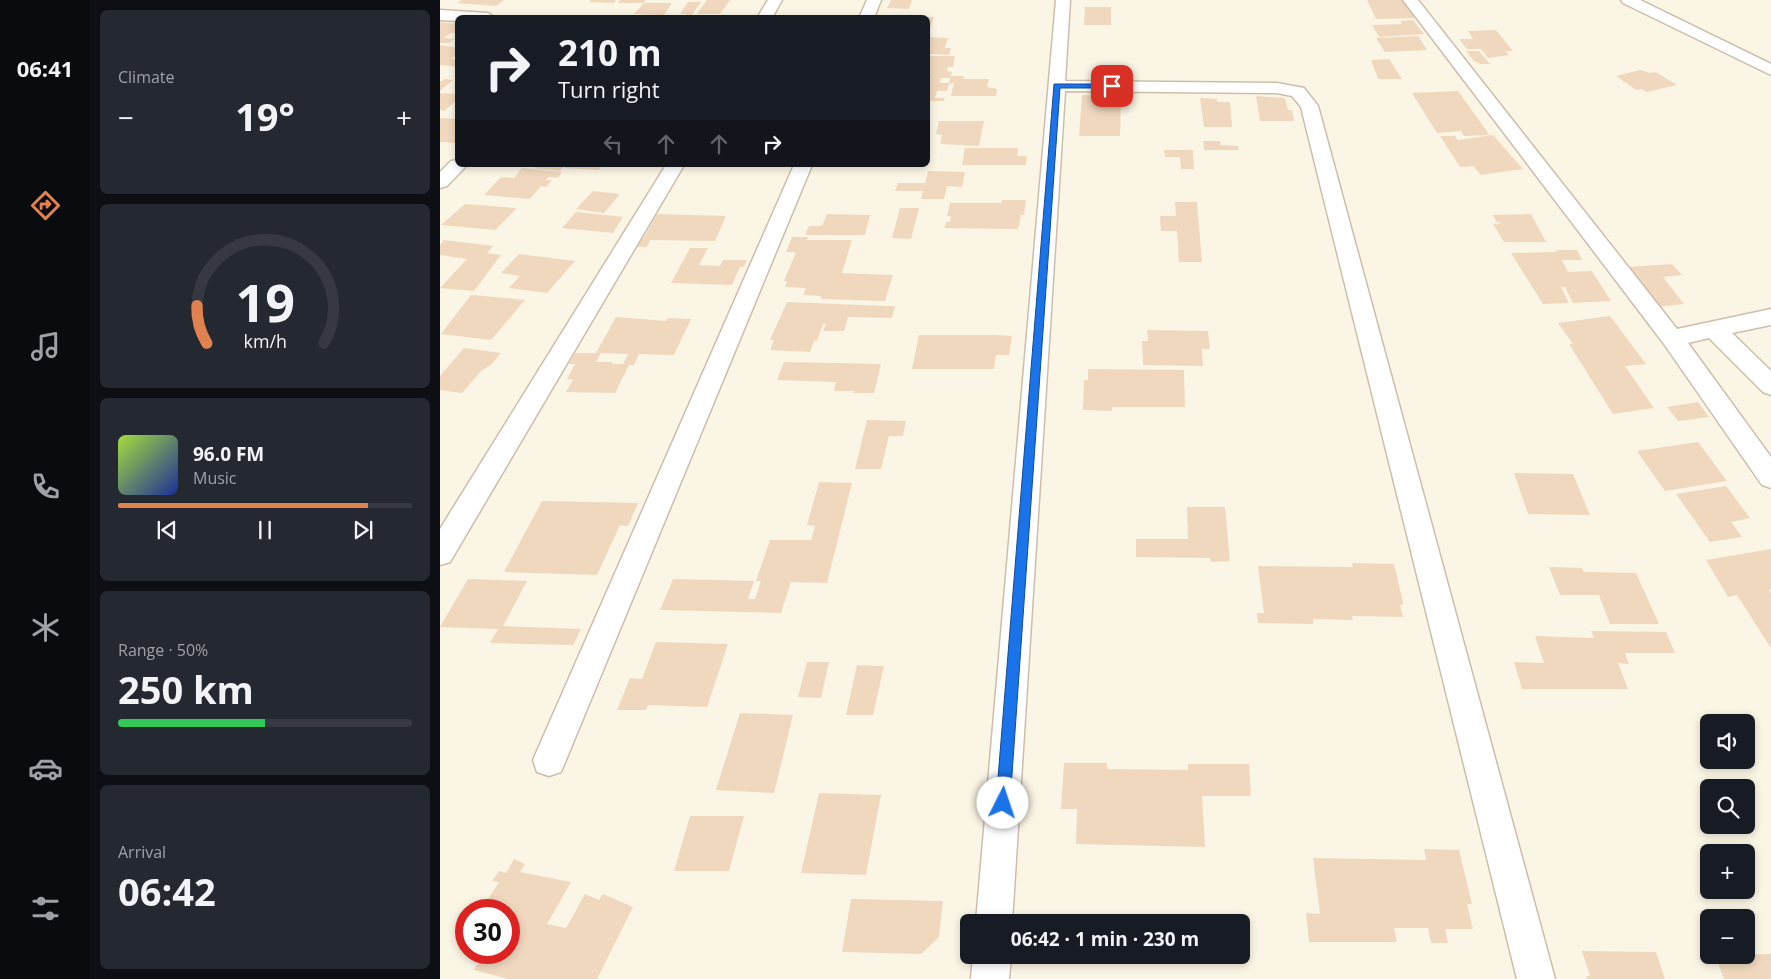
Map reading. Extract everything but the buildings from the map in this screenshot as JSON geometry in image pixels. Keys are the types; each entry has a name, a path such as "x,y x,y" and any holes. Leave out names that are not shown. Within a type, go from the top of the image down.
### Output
{"street":[{"path":"440,6 448,0"},
{"path":"766,15 775,0"},
{"path":"867,15 874,0"},
{"path":"995,914 1063,0"},
{"path":"1410,0 1672,338 1771,477"},
{"path":"1628,0 1771,70"},
{"path":"440,15 455,16"},
{"path":"1056,86 1278,88 1298,92 1309,106 1536,979"},
{"path":"440,182 456,167"},
{"path":"440,553 674,167"},
{"path":"549,760 802,167"},
{"path":"1672,338 1771,317"},
{"path":"1714,329 1771,386"},
{"path":"990,979 991,964"}],"route":[{"path":"1003,803 1056,86 1112,86"}]}
